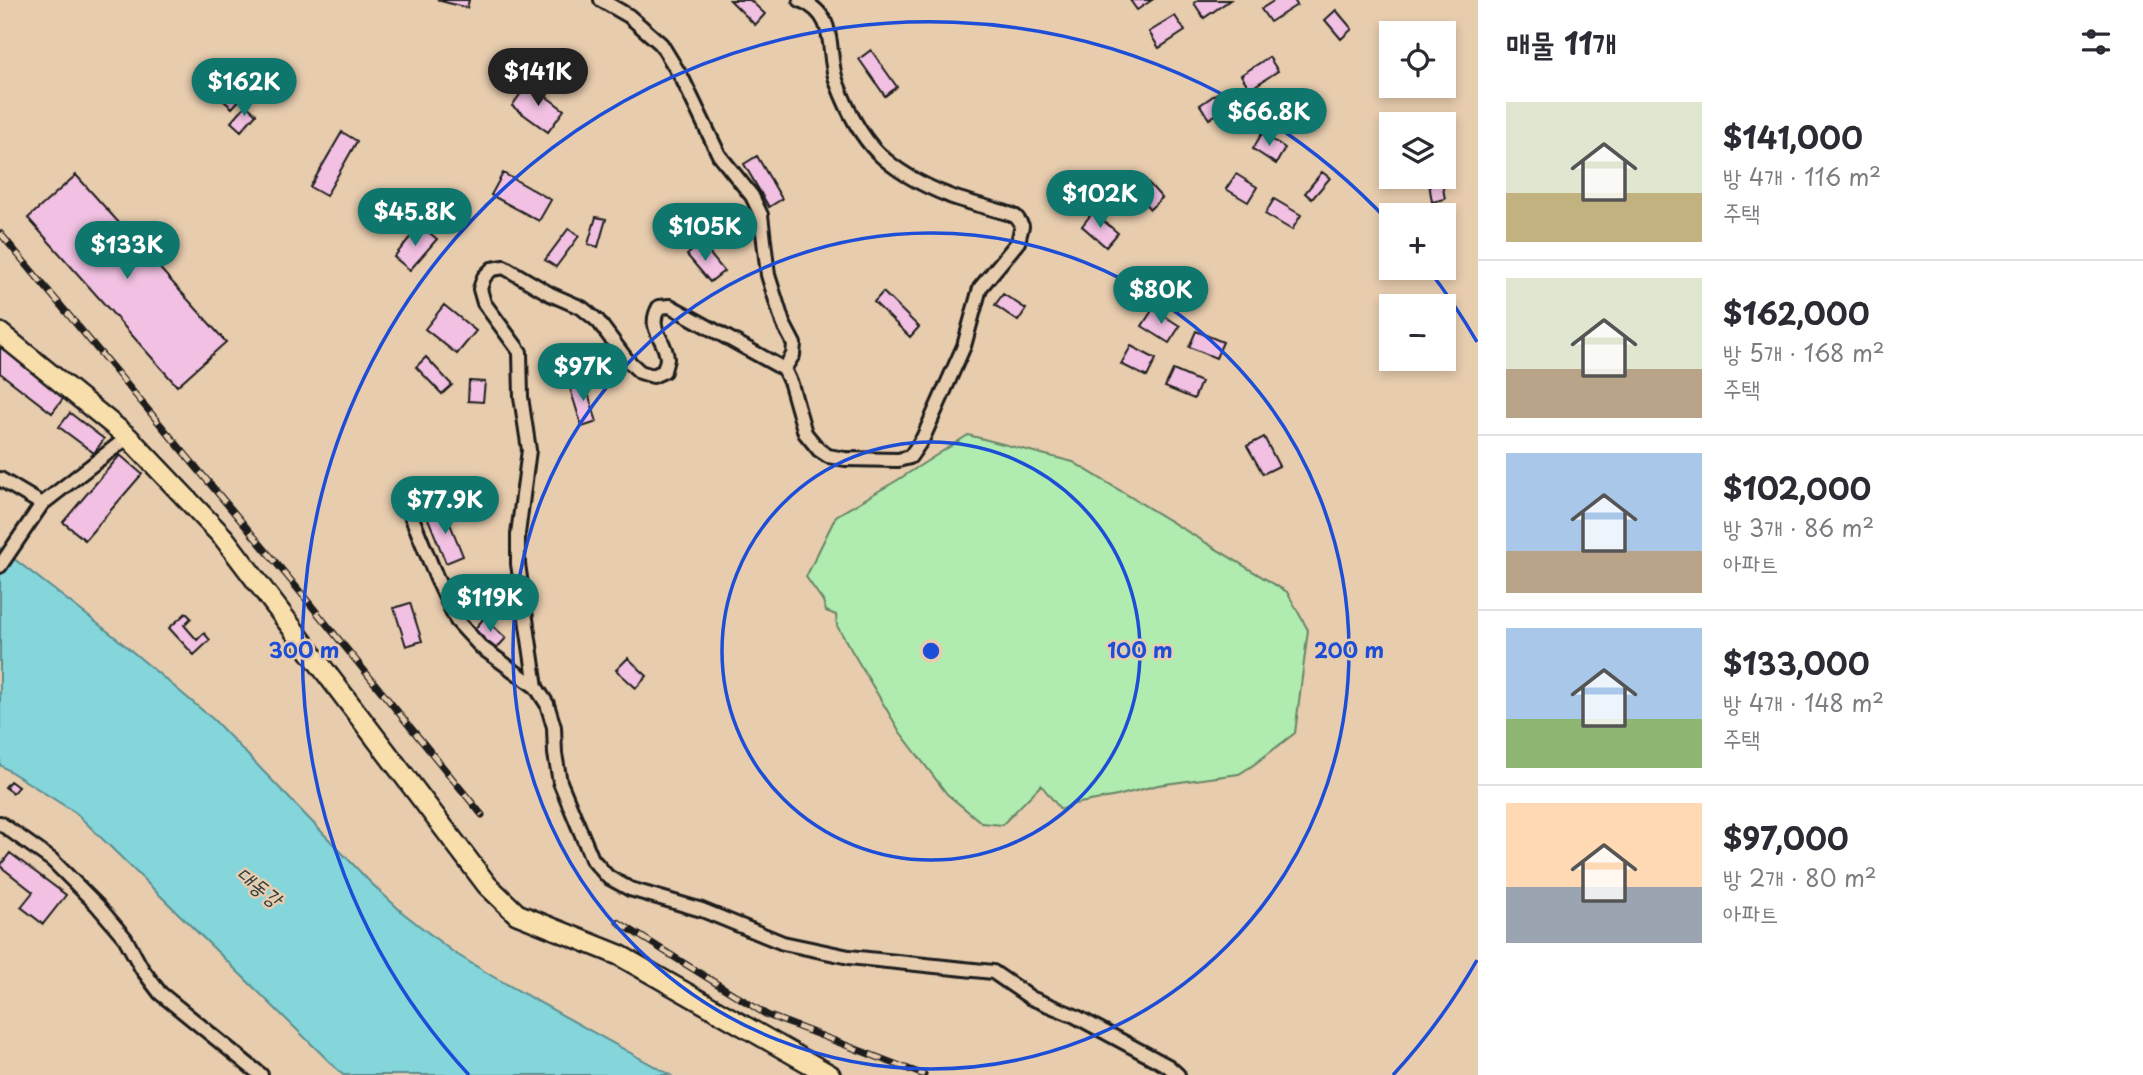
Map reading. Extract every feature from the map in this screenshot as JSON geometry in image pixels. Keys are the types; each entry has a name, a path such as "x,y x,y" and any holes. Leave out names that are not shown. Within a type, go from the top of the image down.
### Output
{"main road":[{"path":"0,333 128,437 224,538 487,885 517,914 619,955 830,1075"}],"street":[{"path":"601,0 629,16 661,44 683,80 719,155 752,196 761,215 768,275 783,323 794,344 793,355 784,369"},
{"path":"536,687 518,564 518,534 529,450 521,397 520,352 484,303 480,289 484,276 492,269 504,267 550,294 582,308 598,321 627,360 640,372 653,376 664,371 667,360 655,328 654,316 659,307 670,306 784,369 805,433 818,450 828,456 845,459 898,460 910,457 923,438 964,346 980,288 1018,242 1022,226 1015,215 952,197 925,186 901,172 877,152 860,130 837,82 832,67 829,30 822,15 810,4 800,0"},
{"path":"0,566 43,504 128,437"},
{"path":"0,479 43,504"},
{"path":"406,503 436,579 457,621 481,647 536,687 547,704 554,727 555,754 561,782 593,859 608,877 630,889 702,910 783,943 849,957 993,972 1031,998 1075,1016 1168,1066 1178,1075"},
{"path":"0,823 52,860 97,905 125,938 142,969 160,993 261,1075"}],"green space":[{"path":"968,435 1073,462 1287,592 1308,630 1295,733 1239,774 1158,785 1074,804 1061,810 1041,785 1002,825 982,823 947,794 900,732 837,626 836,615 826,611 823,601 806,577 836,516"}],"water":[{"name":"대동강","path":"0,548 115,637 214,720 403,913 453,952 492,976 670,1075 343,1075 76,813 0,765"}],"building":[{"path":"437,0 469,0 467,8"},
{"path":"730,0 750,0 765,14 755,25"},
{"path":"1130,0 1152,0 1137,10"},
{"path":"1198,0 1230,0 1204,18 1194,3"},
{"path":"1275,0 1294,0 1297,5 1270,22 1261,9"},
{"path":"1336,10 1352,29 1341,39 1325,20"},
{"path":"1175,16 1185,31 1159,48 1149,32"},
{"path":"871,50 897,87 885,96 859,59"},
{"path":"1269,57 1278,71 1250,89 1241,75"},
{"path":"225,81 243,96 232,108 214,92"},
{"path":"528,83 564,110 548,132 512,106"},
{"path":"1222,90 1232,104 1209,119 1200,105"},
{"path":"246,105 256,114 241,131 231,122"},
{"path":"342,132 357,141 326,196 310,187"},
{"path":"1262,133 1285,148 1276,164 1253,149"},
{"path":"757,156 782,199 769,207 744,164"},
{"path":"1322,172 1330,178 1312,199 1305,193"},
{"path":"503,173 551,200 539,221 491,195"},
{"path":"1236,174 1257,187 1248,202 1226,189"},
{"path":"76,175 226,342 177,386 28,218"},
{"path":"1143,177 1162,198 1150,209 1131,188"},
{"path":"1430,189 1443,189 1445,199 1432,202"},
{"path":"1274,199 1301,215 1292,230 1265,214"},
{"path":"1093,212 1118,233 1106,247 1082,226"},
{"path":"596,217 606,219 598,247 588,244"},
{"path":"420,225 437,239 410,270 394,257"},
{"path":"569,228 579,236 556,267 545,260"},
{"path":"701,243 724,271 710,282 687,255"},
{"path":"883,292 919,327 910,337 874,302"},
{"path":"1003,294 1026,309 1018,321 995,305"},
{"path":"444,305 476,331 457,354 425,329"},
{"path":"1153,309 1180,326 1169,343 1142,326"},
{"path":"1196,331 1223,342 1216,358 1189,347"},
{"path":"0,344 65,396 52,413 0,373"},
{"path":"1131,346 1156,359 1147,377 1121,364"},
{"path":"426,357 452,385 442,394 416,367"},
{"path":"1173,370 1201,382 1194,399 1165,387"},
{"path":"584,380 597,422 582,427 569,385"},
{"path":"469,381 485,382 483,402 468,401"},
{"path":"70,413 104,439 94,453 59,427"},
{"path":"1264,437 1279,466 1263,474 1247,446"},
{"path":"120,455 142,474 85,540 63,522"},
{"path":"444,509 463,556 446,563 427,516"},
{"path":"410,603 422,641 406,646 394,608"},
{"path":"186,613 191,618 184,625 197,640 204,633 210,640 194,655 169,628"},
{"path":"484,618 506,638 496,649 474,630"},
{"path":"628,658 647,676 636,688 616,670"},
{"path":"10,781 18,787 13,793 5,787"},
{"path":"10,853 66,895 43,924 21,907 33,892 0,866"}],"railway":[{"path":"0,233 288,577 482,815"},
{"path":"618,922 767,1015 924,1075"}]}
